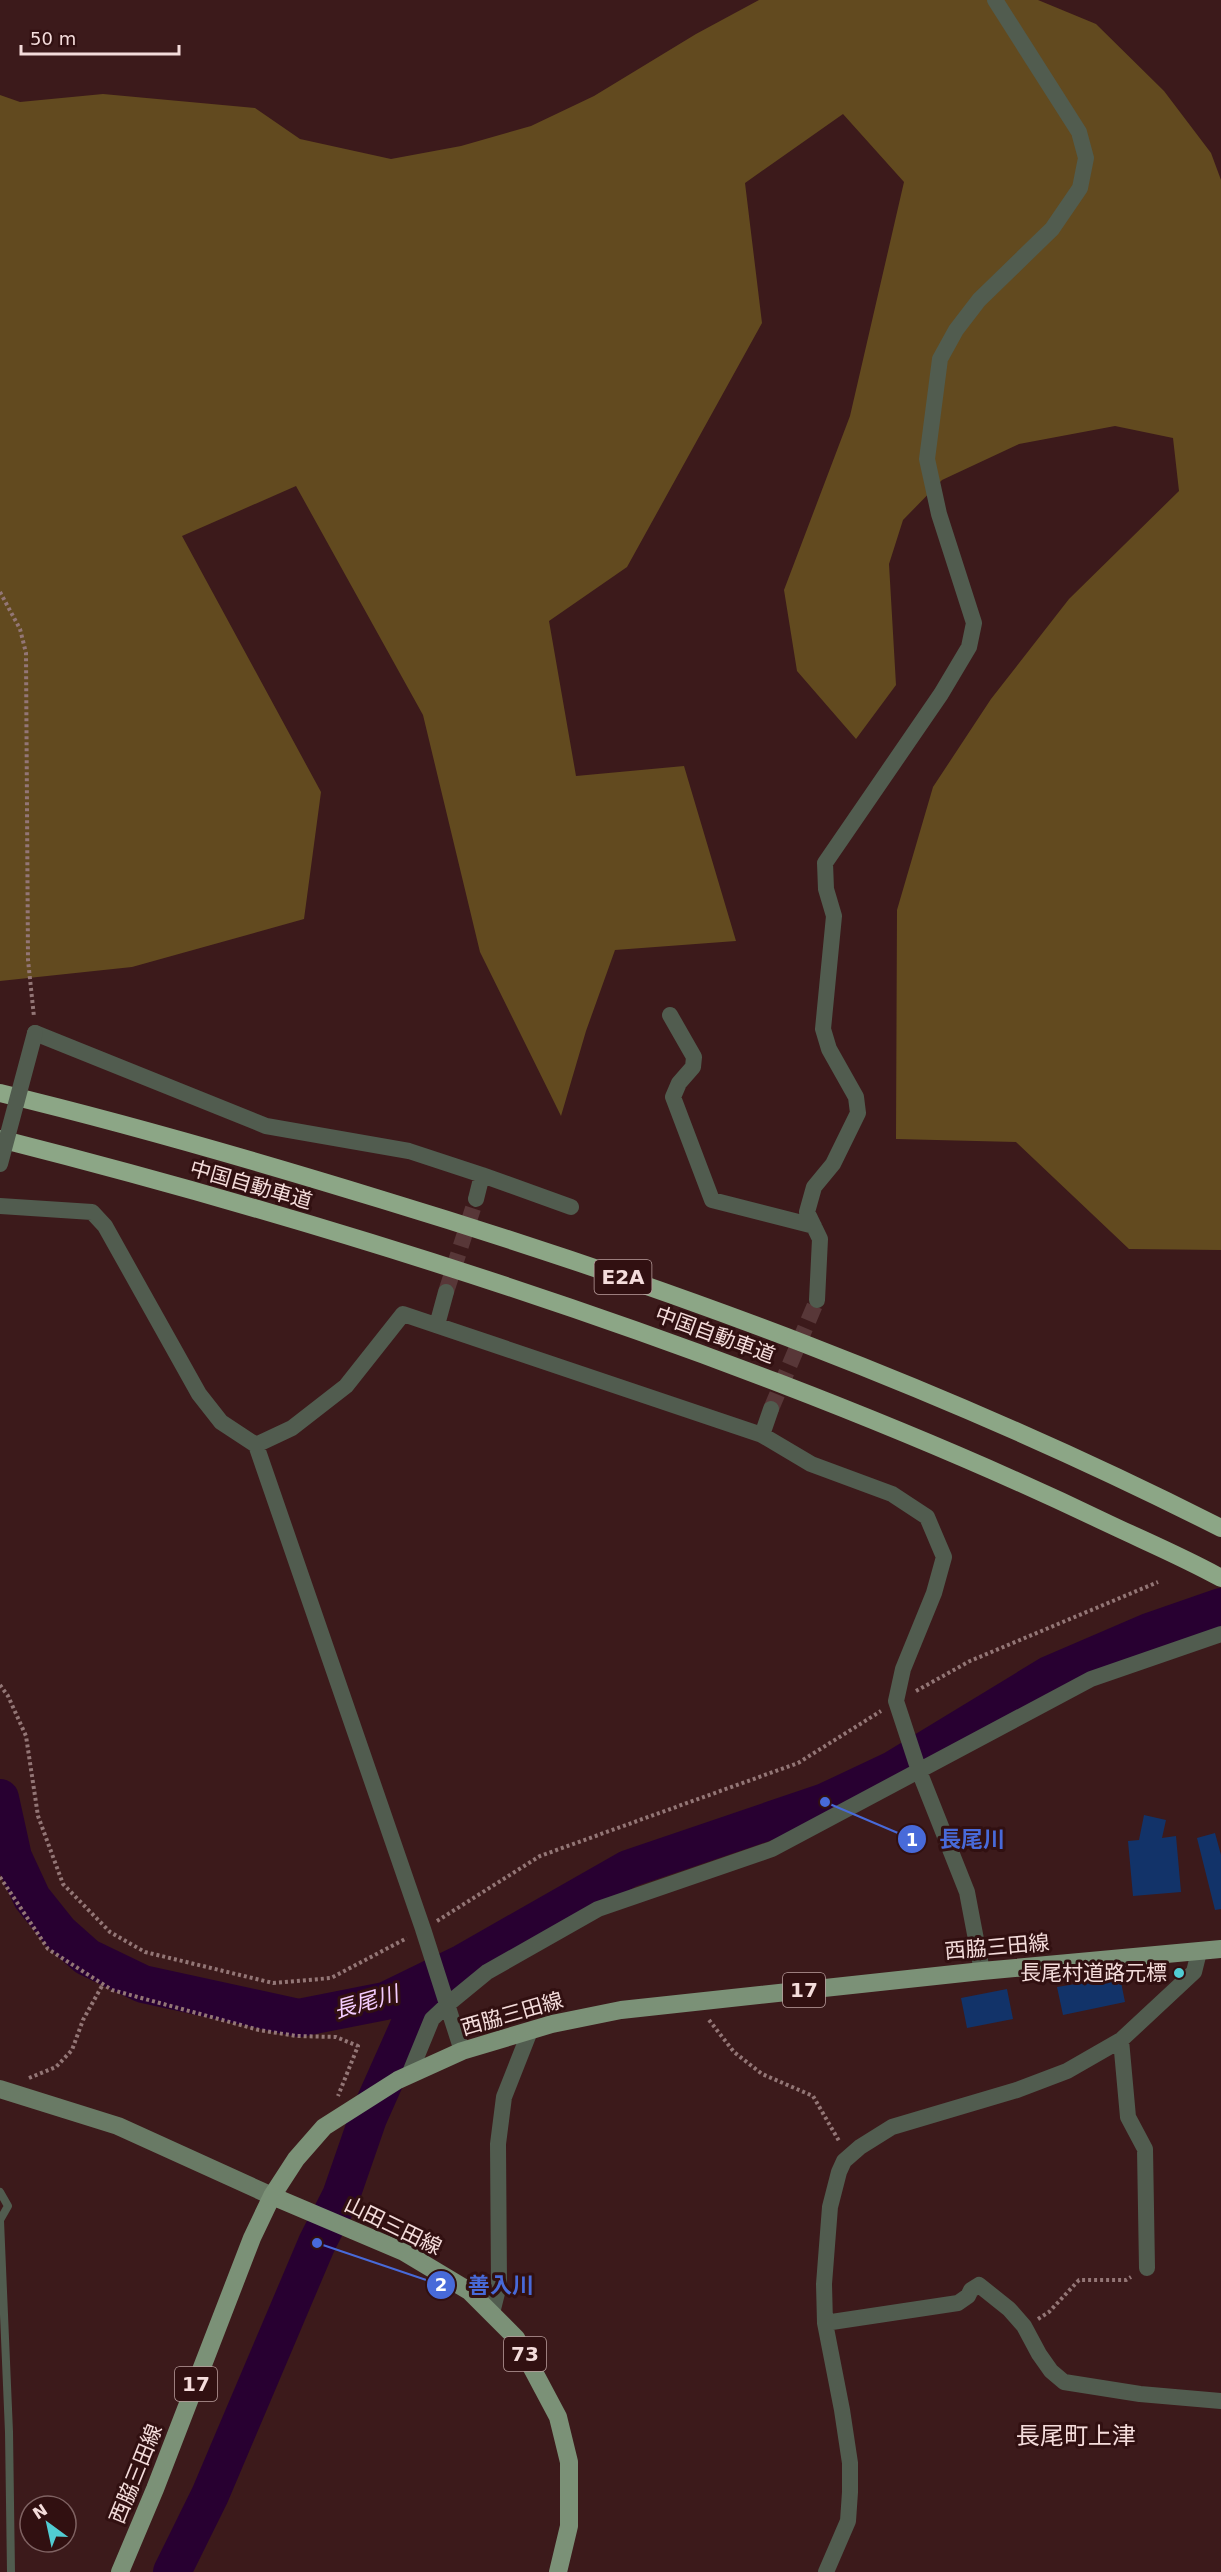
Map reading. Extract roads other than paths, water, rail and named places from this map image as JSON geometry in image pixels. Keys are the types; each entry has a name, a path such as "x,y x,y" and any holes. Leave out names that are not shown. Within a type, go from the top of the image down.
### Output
{"highway":[{"name":"中国自動車道","path":"0,1093 237,1155 507,1237 698,1302 873,1370 1035,1438 1129,1481 1221,1528"},
{"name":"中国自動車道","path":"0,1139 222,1200 486,1278 680,1345 862,1414 1013,1478 1216,1576"}],"main road":[{"name":"西脇三田線","path":"120,2572 252,2238 272,2196 296,2159 324,2127 404,2077 462,2051 552,2024 621,2010 982,1971 1221,1949"},
{"name":"山田三田線","path":"272,2196 413,2258 469,2290 516,2338 558,2417 568,2462 569,2526 558,2572"}],"street":[{"path":"817,1300 820,1239 807,1212 814,1187 833,1164 858,1113 856,1097 829,1049 824,1029 834,916 825,889 825,863 941,694 969,647 974,623 939,514 927,459 940,359 956,330 979,300 1052,229 1080,188 1086,158 1079,132 995,0"},
{"path":"670,1015 694,1057 693,1067 679,1083 673,1097 712,1200 814,1226"},
{"path":"0,1164 35,1033 266,1126 409,1151 482,1174 571,1207"},
{"path":"476,1199 482,1174"},
{"path":"0,1206 92,1212 105,1226 200,1394 221,1422 256,1445 423,1929 462,2051"},
{"path":"437,1325 446,1292"},
{"path":"256,1445 292,1428 346,1386 403,1314 762,1435 811,1464 892,1494 927,1517 944,1557 934,1593 903,1669 896,1701 919,1771 967,1892 982,1971"},
{"path":"762,1435 771,1409"},
{"path":"404,2077 432,2019 448,2004 487,1972 598,1910 771,1849 1091,1679 1221,1634"},
{"path":"826,2572 848,2521 850,2492 850,2463 825,2323 824,2283 830,2207 839,2172 849,2157 892,2127 1017,2090 1067,2071 1121,2040 1194,1972 1199,1952"},
{"path":"492,2313 499,2285 498,2144 504,2097 530,2031"},
{"path":"1121,2040 1128,2117 1145,2149 1147,2268"},
{"path":"0,2089 118,2126 272,2196"},
{"path":"825,2323 958,2303 968,2296 971,2290 979,2286 1009,2309 1024,2326 1045,2362 1064,2382 1140,2394 1221,2401"}],"lane":[{"path":"0,2192 8,2206 0,2220 9,2432 11,2572"}],"waterway":[{"name":"長尾川","path":"0,1798 13,1857 32,1898 60,1933 87,1957 143,1984 299,2018 385,2001 463,1963 628,1869 825,1802 893,1770 1049,1675 1149,1632 1221,1607"},
{"path":"172,2572 210,2495 317,2243 341,2196 368,2118 409,2026 454,1973"}],"tunnel":[{"path":"446,1292 476,1199"},
{"path":"771,1409 817,1300"}],"place":[{"name":"長尾川","path":"825,1802"},
{"name":"長尾村道路元標","path":"1179,1973"},
{"name":"善入川","path":"317,2243"}],"district":[{"name":"長尾町上津","path":"1076,2436"}]}
